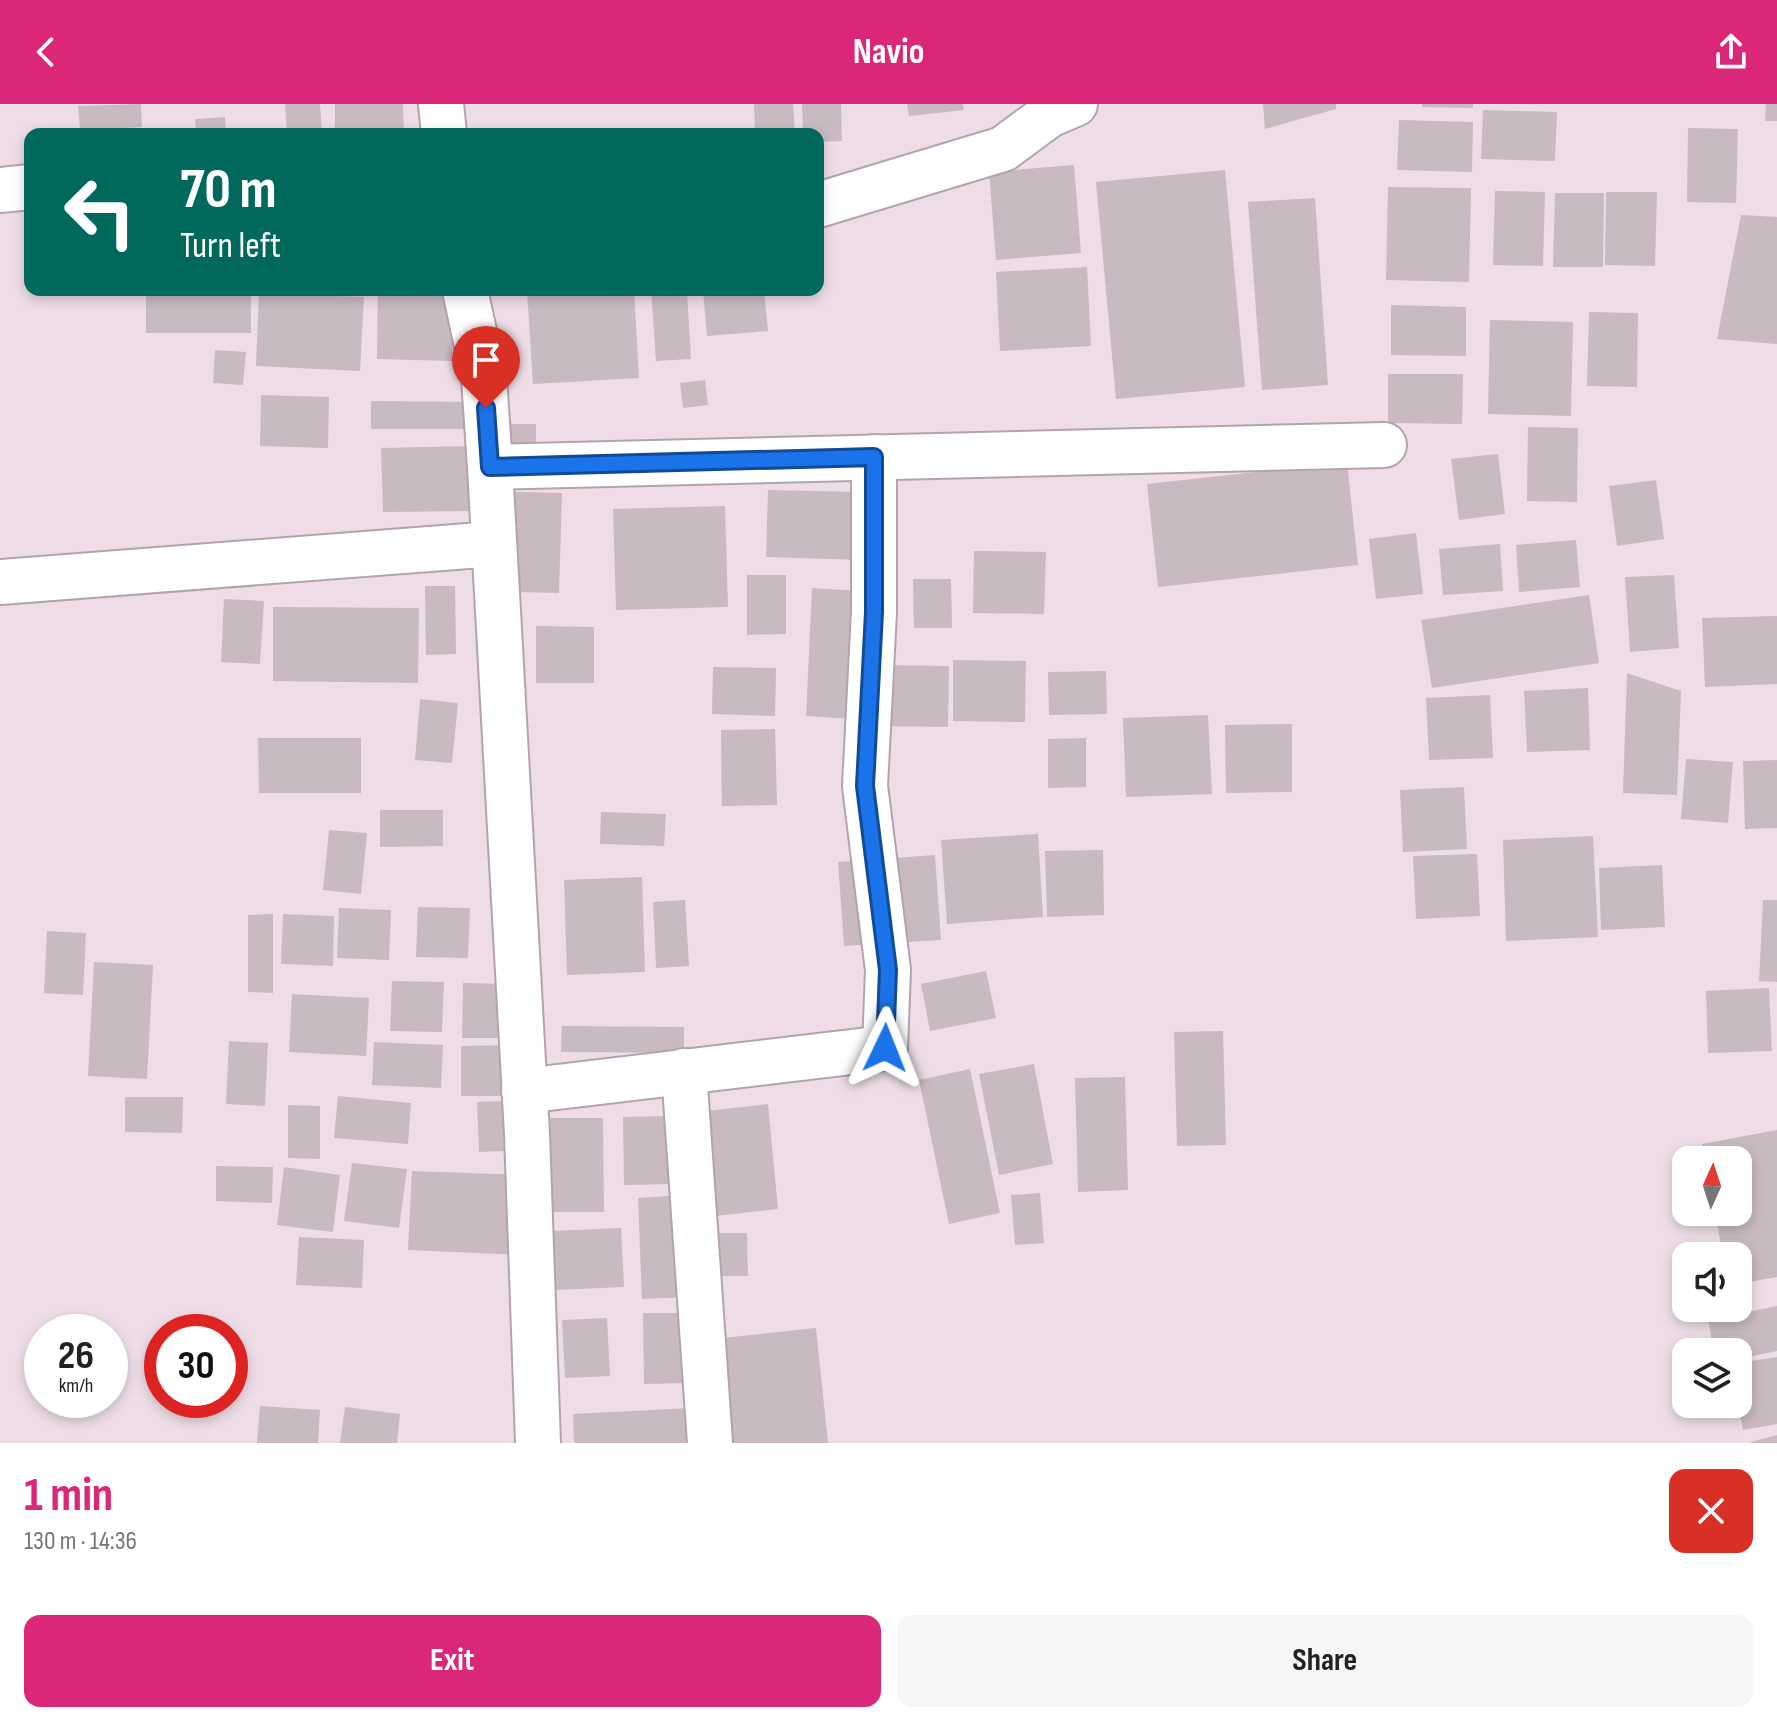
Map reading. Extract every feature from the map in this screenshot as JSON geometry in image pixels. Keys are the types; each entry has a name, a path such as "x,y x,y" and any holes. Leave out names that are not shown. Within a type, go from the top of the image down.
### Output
{"street":[{"path":"441,104 443,128"},
{"path":"824,203 1003,149 1049,115 1075,104"},
{"path":"0,190 24,188"},
{"path":"466,296 484,378 490,467 524,1091 538,1443"},
{"path":"490,467 1384,445"},
{"path":"524,1091 885,1048 888,970 865,786 874,612 874,457"},
{"path":"0,582 494,544"},
{"path":"684,1071 710,1443"}],"building":[{"path":"141,104 142,127 80,128 78,106"},
{"path":"285,104 320,104 322,128 287,128"},
{"path":"335,104 403,104 404,128 335,128"},
{"path":"754,104 793,104 795,128 755,128"},
{"path":"802,104 841,104 842,141 824,142 824,128 803,128"},
{"path":"907,104 963,104 964,110 909,116"},
{"path":"1263,104 1336,104 1336,109 1265,129"},
{"path":"1422,104 1473,104 1473,108 1422,107"},
{"path":"1766,104 1777,104 1777,121 1765,121"},
{"path":"1483,110 1557,112 1555,161 1481,159"},
{"path":"225,117 226,128 196,128 195,119"},
{"path":"1399,120 1473,122 1472,172 1397,170"},
{"path":"1688,128 1738,129 1736,203 1687,202"},
{"path":"1074,165 1081,253 996,260 989,172"},
{"path":"1225,170 1245,387 1116,399 1096,182"},
{"path":"1388,187 1471,188 1469,282 1386,280"},
{"path":"1495,191 1545,192 1543,266 1493,265"},
{"path":"1606,192 1657,192 1655,266 1605,265"},
{"path":"1555,193 1604,193 1603,267 1553,267"},
{"path":"1315,198 1328,385 1262,390 1248,202"},
{"path":"1741,215 1777,217 1777,344 1717,339"},
{"path":"1087,267 1091,346 1000,351 996,272"},
{"path":"146,296 251,296 251,333 146,333"},
{"path":"259,296 364,297 360,371 256,366"},
{"path":"378,296 453,296 452,361 377,359"},
{"path":"527,296 634,296 639,378 533,384"},
{"path":"651,296 687,296 691,359 656,361"},
{"path":"704,296 765,296 768,331 707,336"},
{"path":"1391,305 1466,307 1466,356 1391,355"},
{"path":"1589,312 1638,313 1637,387 1587,386"},
{"path":"1490,320 1573,322 1571,416 1488,414"},
{"path":"215,350 246,352 243,385 213,383"},
{"path":"1388,374 1463,374 1462,424 1388,423"},
{"path":"705,380 708,405 683,408 680,383"},
{"path":"261,395 329,397 328,448 260,446"},
{"path":"371,401 471,402 471,429 371,429"},
{"path":"505,424 536,424 536,451 505,451"},
{"path":"1528,427 1578,428 1577,502 1527,501"},
{"path":"473,446 475,511 383,512 381,448"},
{"path":"1498,454 1505,514 1459,520 1451,459"},
{"path":"1347,462 1358,565 1158,587 1147,484"},
{"path":"1656,480 1664,539 1617,546 1609,486"},
{"path":"768,490 863,492 861,560 766,557"},
{"path":"515,492 562,493 559,593 513,592"},
{"path":"725,506 728,607 616,610 613,509"},
{"path":"1416,533 1423,594 1376,599 1369,539"},
{"path":"1576,540 1580,587 1519,592 1516,545"},
{"path":"1500,544 1503,591 1443,595 1439,549"},
{"path":"974,551 1046,552 1044,614 973,613"},
{"path":"747,575 786,575 786,634 747,635"},
{"path":"1674,575 1679,648 1630,652 1625,577"},
{"path":"913,579 951,579 952,628 914,628"},
{"path":"425,586 455,586 456,654 426,655"},
{"path":"812,588 859,591 852,719 806,716"},
{"path":"1589,595 1599,663 1432,688 1421,620"},
{"path":"224,599 264,601 260,664 221,662"},
{"path":"273,607 419,608 418,683 273,681"},
{"path":"1777,616 1777,684 1705,687 1702,618"},
{"path":"536,626 594,627 594,683 536,683"},
{"path":"953,660 1026,661 1025,722 953,721"},
{"path":"877,665 949,666 948,727 876,726"},
{"path":"713,667 776,668 775,716 712,714"},
{"path":"1106,671 1107,714 1049,715 1048,672"},
{"path":"1627,673 1681,691 1677,795 1623,793"},
{"path":"1588,688 1590,750 1527,752 1524,691"},
{"path":"1490,695 1493,758 1429,760 1426,698"},
{"path":"420,699 458,703 452,763 415,760"},
{"path":"1208,715 1212,794 1126,797 1123,718"},
{"path":"1292,724 1292,792 1226,793 1225,725"},
{"path":"775,729 777,805 722,806 721,730"},
{"path":"258,738 361,738 361,793 259,793"},
{"path":"1086,738 1086,787 1048,788 1048,739"},
{"path":"1686,759 1733,762 1728,823 1681,819"},
{"path":"1777,760 1777,828 1745,829 1743,761"},
{"path":"1464,787 1467,849 1403,852 1400,790"},
{"path":"380,810 443,810 443,846 380,847"},
{"path":"601,812 666,814 664,846 600,844"},
{"path":"329,830 367,833 361,894 323,890"},
{"path":"1038,834 1043,917 947,924 941,840"},
{"path":"1593,836 1598,937 1506,941 1503,840"},
{"path":"1103,850 1104,915 1047,917 1045,851"},
{"path":"1477,854 1480,916 1416,919 1413,856"},
{"path":"935,855 941,940 844,946 838,862"},
{"path":"1662,865 1665,927 1601,930 1599,868"},
{"path":"642,877 645,972 567,975 564,880"},
{"path":"685,900 689,966 656,968 653,902"},
{"path":"1763,900 1777,900 1777,982 1759,981"},
{"path":"418,907 470,908 468,958 416,957"},
{"path":"339,908 391,910 389,960 337,958"},
{"path":"273,914 273,993 248,992 248,915"},
{"path":"283,914 334,916 333,966 281,964"},
{"path":"47,931 86,933 83,995 44,993"},
{"path":"94,962 153,965 147,1079 88,1076"},
{"path":"986,971 996,1018 930,1031 921,984"},
{"path":"392,981 444,982 442,1032 390,1031"},
{"path":"463,983 509,984 509,1038 462,1038"},
{"path":"1769,988 1772,1051 1708,1053 1706,991"},
{"path":"292,994 369,998 366,1056 289,1052"},
{"path":"562,1026 684,1027 684,1053 561,1052"},
{"path":"1223,1031 1226,1145 1177,1146 1174,1032"},
{"path":"229,1041 268,1043 265,1106 226,1104"},
{"path":"374,1042 443,1045 441,1088 372,1085"},
{"path":"510,1045 511,1096 461,1096 461,1046"},
{"path":"1034,1064 1053,1164 999,1175 979,1074"},
{"path":"970,1069 1000,1213 949,1224 919,1080"},
{"path":"1125,1077 1128,1190 1078,1192 1075,1078"},
{"path":"338,1096 411,1103 408,1144 334,1138"},
{"path":"125,1097 183,1097 182,1133 125,1132"},
{"path":"502,1101 504,1151 479,1152 477,1102"},
{"path":"768,1104 778,1209 716,1216 706,1111"},
{"path":"288,1105 320,1106 320,1159 288,1158"},
{"path":"673,1116 674,1184 624,1185 623,1117"},
{"path":"542,1118 603,1118 604,1212 543,1212"},
{"path":"1777,1130 1777,1277 1752,1281 1752,1242 1720,1242 1718,1226 1752,1226 1752,1146 1702,1144"},
{"path":"352,1163 407,1169 399,1228 344,1221"},
{"path":"216,1166 273,1167 272,1203 216,1201"},
{"path":"284,1167 340,1175 333,1232 277,1225"},
{"path":"412,1171 522,1175 519,1255 408,1250"},
{"path":"1040,1193 1044,1243 1015,1245 1011,1195"},
{"path":"683,1195 688,1297 642,1299 638,1198"},
{"path":"621,1228 624,1287 555,1290 552,1231"},
{"path":"709,1233 747,1233 748,1276 710,1276"},
{"path":"299,1237 364,1240 362,1288 296,1285"},
{"path":"1777,1306 1777,1351 1752,1356 1752,1338 1711,1338 1708,1322 1752,1322 1752,1311"},
{"path":"643,1313 687,1313 688,1383 644,1384"},
{"path":"607,1318 610,1376 565,1378 562,1320"},
{"path":"816,1328 828,1443 725,1443 714,1339"},
{"path":"1777,1357 1777,1424 1743,1430 1741,1418 1752,1418 1752,1361"},
{"path":"260,1406 320,1410 318,1443 257,1443"},
{"path":"345,1407 400,1414 397,1443 340,1443"},
{"path":"690,1408 691,1443 574,1443 573,1414"},
{"path":"1777,1435 1777,1443 1751,1443 1751,1442"}],"route":[{"path":"486,408 490,467 874,457 874,612 865,786 888,970 885,1048"}]}
